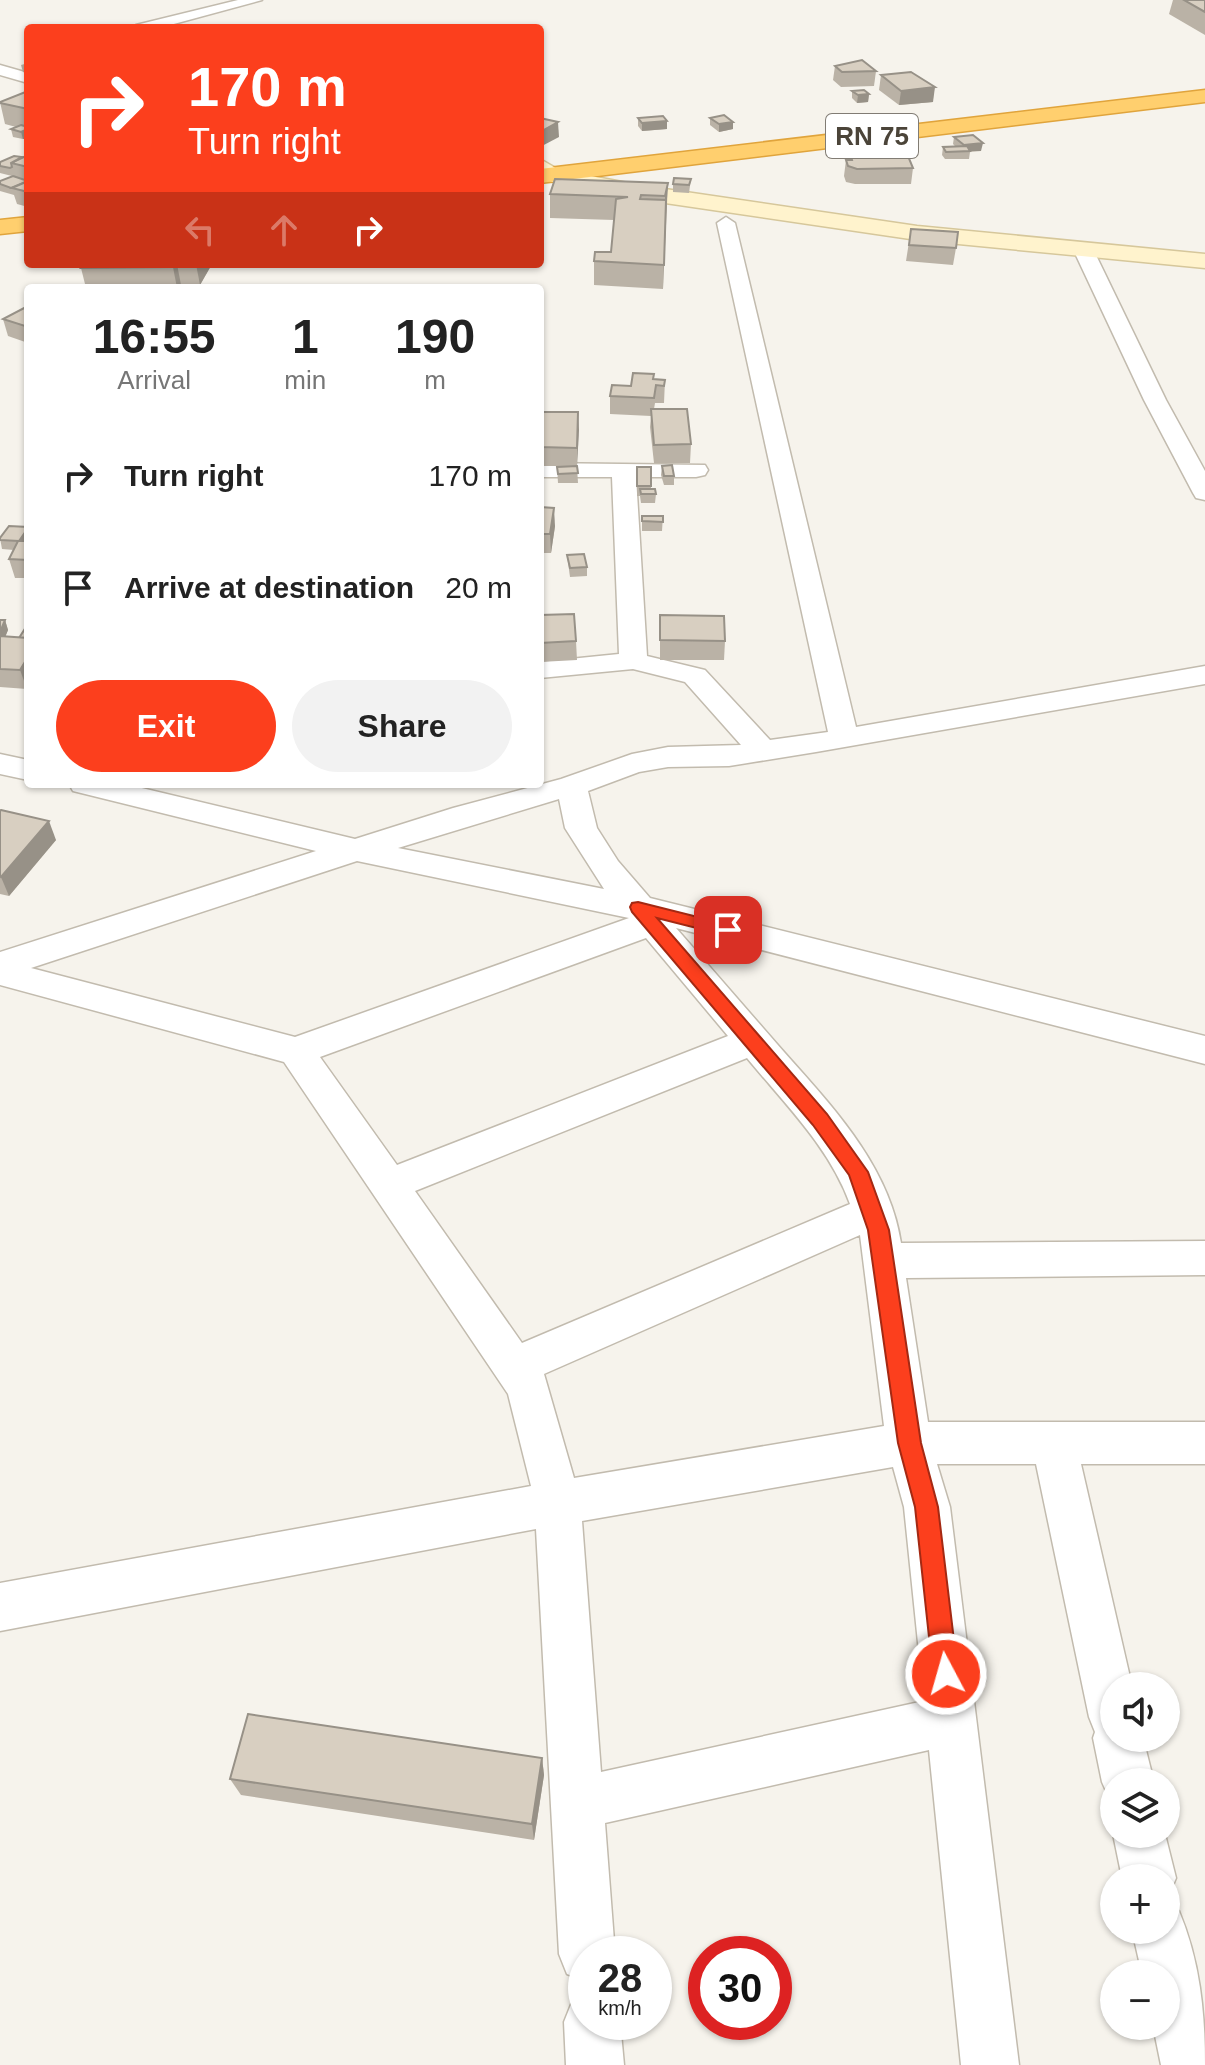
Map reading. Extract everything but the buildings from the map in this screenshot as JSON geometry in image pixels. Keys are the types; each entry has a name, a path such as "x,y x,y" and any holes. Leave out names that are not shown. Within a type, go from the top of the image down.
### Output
{"highway":[{"name":"RN 75","path":"544,172 1205,86"},
{"name":"RN 75","path":"544,172 1205,96"},
{"path":"0,227 24,224"},
{"path":"0,239 24,236"}],"street":[{"path":"157,24 255,0"},
{"path":"0,70 24,77"},
{"path":"544,172 638,192 917,233 1205,261"},
{"path":"726,223 844,738"},
{"path":"1083,249 1161,413 1205,493"},
{"path":"544,470 696,470"},
{"path":"624,470 633,661"},
{"path":"544,670 633,661 695,676 757,744"},
{"path":"0,965 464,815 572,786 632,764 668,757 729,756 1205,675"},
{"path":"0,764 24,769"},
{"path":"572,786 581,828 606,869 820,1119 858,1172 872,1212 883,1261 909,1443 927,1507 990,2065"},
{"path":"100,788 1205,1050"},
{"path":"0,972 296,1051 645,915"},
{"path":"389,1185 753,1041"},
{"path":"296,1051 528,1387 558,1503 586,1936"},
{"path":"530,1360 872,1212"},
{"path":"883,1261 1205,1258"},
{"path":"0,1607 558,1503 909,1443 1205,1443"},
{"path":"1054,1444 1104,1672"},
{"path":"578,1803 951,1720"},
{"path":"1163,1944 1190,2065"},
{"path":"593,2040 595,2065"}],"route":[{"path":"728,930 638,907 820,1119 858,1172 879,1230 909,1443 927,1507 946,1674"}]}
